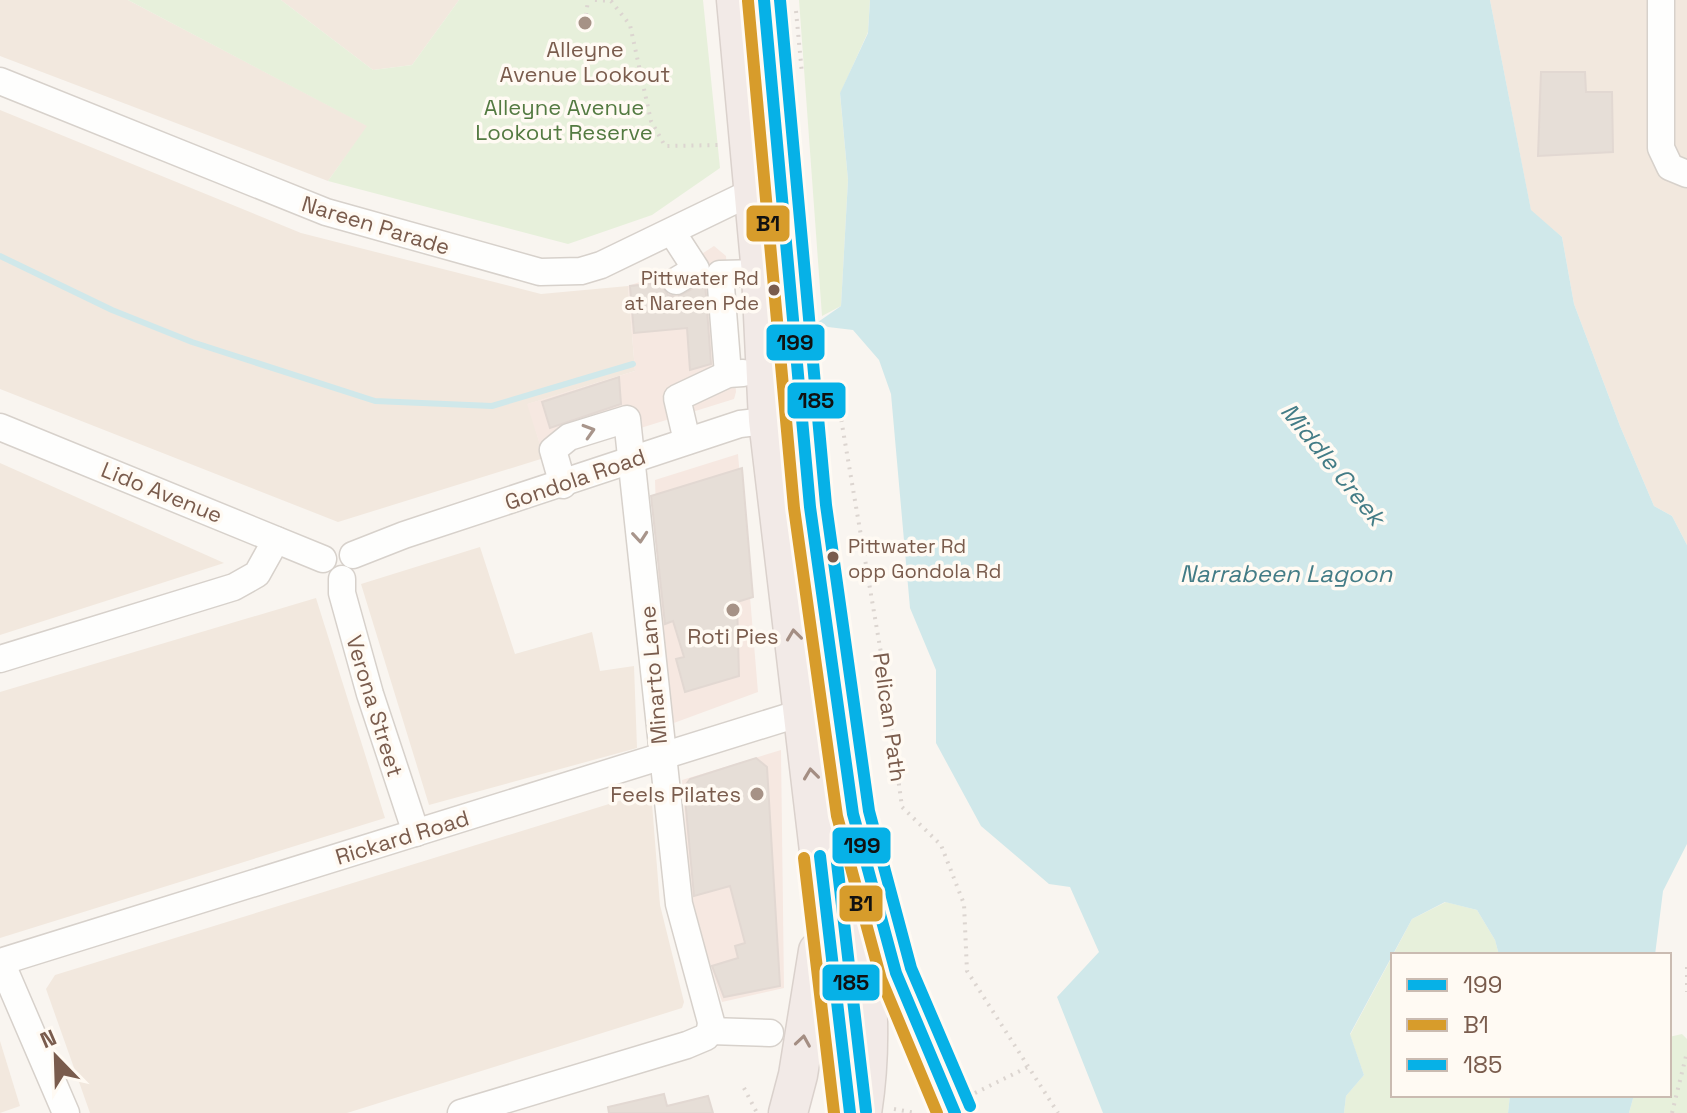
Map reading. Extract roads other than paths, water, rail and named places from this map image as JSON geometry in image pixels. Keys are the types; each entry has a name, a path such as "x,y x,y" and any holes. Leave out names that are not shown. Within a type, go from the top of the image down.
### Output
{"highway":[{"path":"736,0 761,273 746,372 785,418 810,507 853,814 896,973 940,1110"},
{"path":"764,0 785,418 804,712 850,1113"},
{"path":"853,814 850,873 871,1016 870,1058 878,1111"},
{"path":"788,1113 798,1075 825,907"}],"street":[{"path":"1661,0 1661,148 1670,167 1687,174"},
{"name":"Nareen Parade","path":"0,81 299,203 540,272 581,271 621,258 754,191"},
{"path":"672,232 746,372 677,398 687,441"},
{"path":"697,275 761,273"},
{"name":"Gondola Road","path":"347,567 404,535 740,424 785,418"},
{"name":"Minarto Lane","path":"563,485 553,450 569,437 627,419 679,904 711,1022 710,1031"},
{"name":"Lido Avenue","path":"0,427 323,559 327,574 347,567"},
{"path":"0,659 234,587 257,574 276,540"},
{"name":"Verona Street","path":"347,567 342,593 370,694 416,833"},
{"name":"Rickard Road","path":"0,962 804,712"},
{"path":"0,962 66,1113"},
{"path":"461,1113 687,1045 706,1037 710,1031 770,1033"}],"water":[{"name":"Narrabeen Lagoon","path":"870,0 1490,0 1531,210 1562,237 1574,304 1620,426 1654,506 1672,516 1687,545 1687,844 1663,891 1655,953 1498,953 1495,940 1477,910 1445,902 1412,919 1350,1034 1364,1075 1346,1096 1344,1113 1103,1113 1057,997 1099,952 1070,887 1049,884 981,826 936,743 936,670 910,608 891,394 879,360 853,330 828,327 818,322 841,306 848,180 840,93 868,33"},
{"path":"1510,1097 1633,1097 1629,1113 1508,1113"}],"waterway":[{"path":"0,256 112,310 192,342 375,401 492,406 633,364"}],"place":[{"name":"Alleyne Avenue Lookout","path":"585,23"},
{"name":"Pittwater Rd at Nareen Pde","path":"774,290"},
{"name":"Pittwater Rd opp Gondola Rd","path":"833,557"},
{"name":"Roti Pies","path":"733,610"},
{"name":"Feels Pilates","path":"757,794"}],"park label":[{"name":"Alleyne Avenue Lookout Reserve","path":"564,120"}],"water label":[{"name":"Middle Creek","path":"1333,464"}]}
